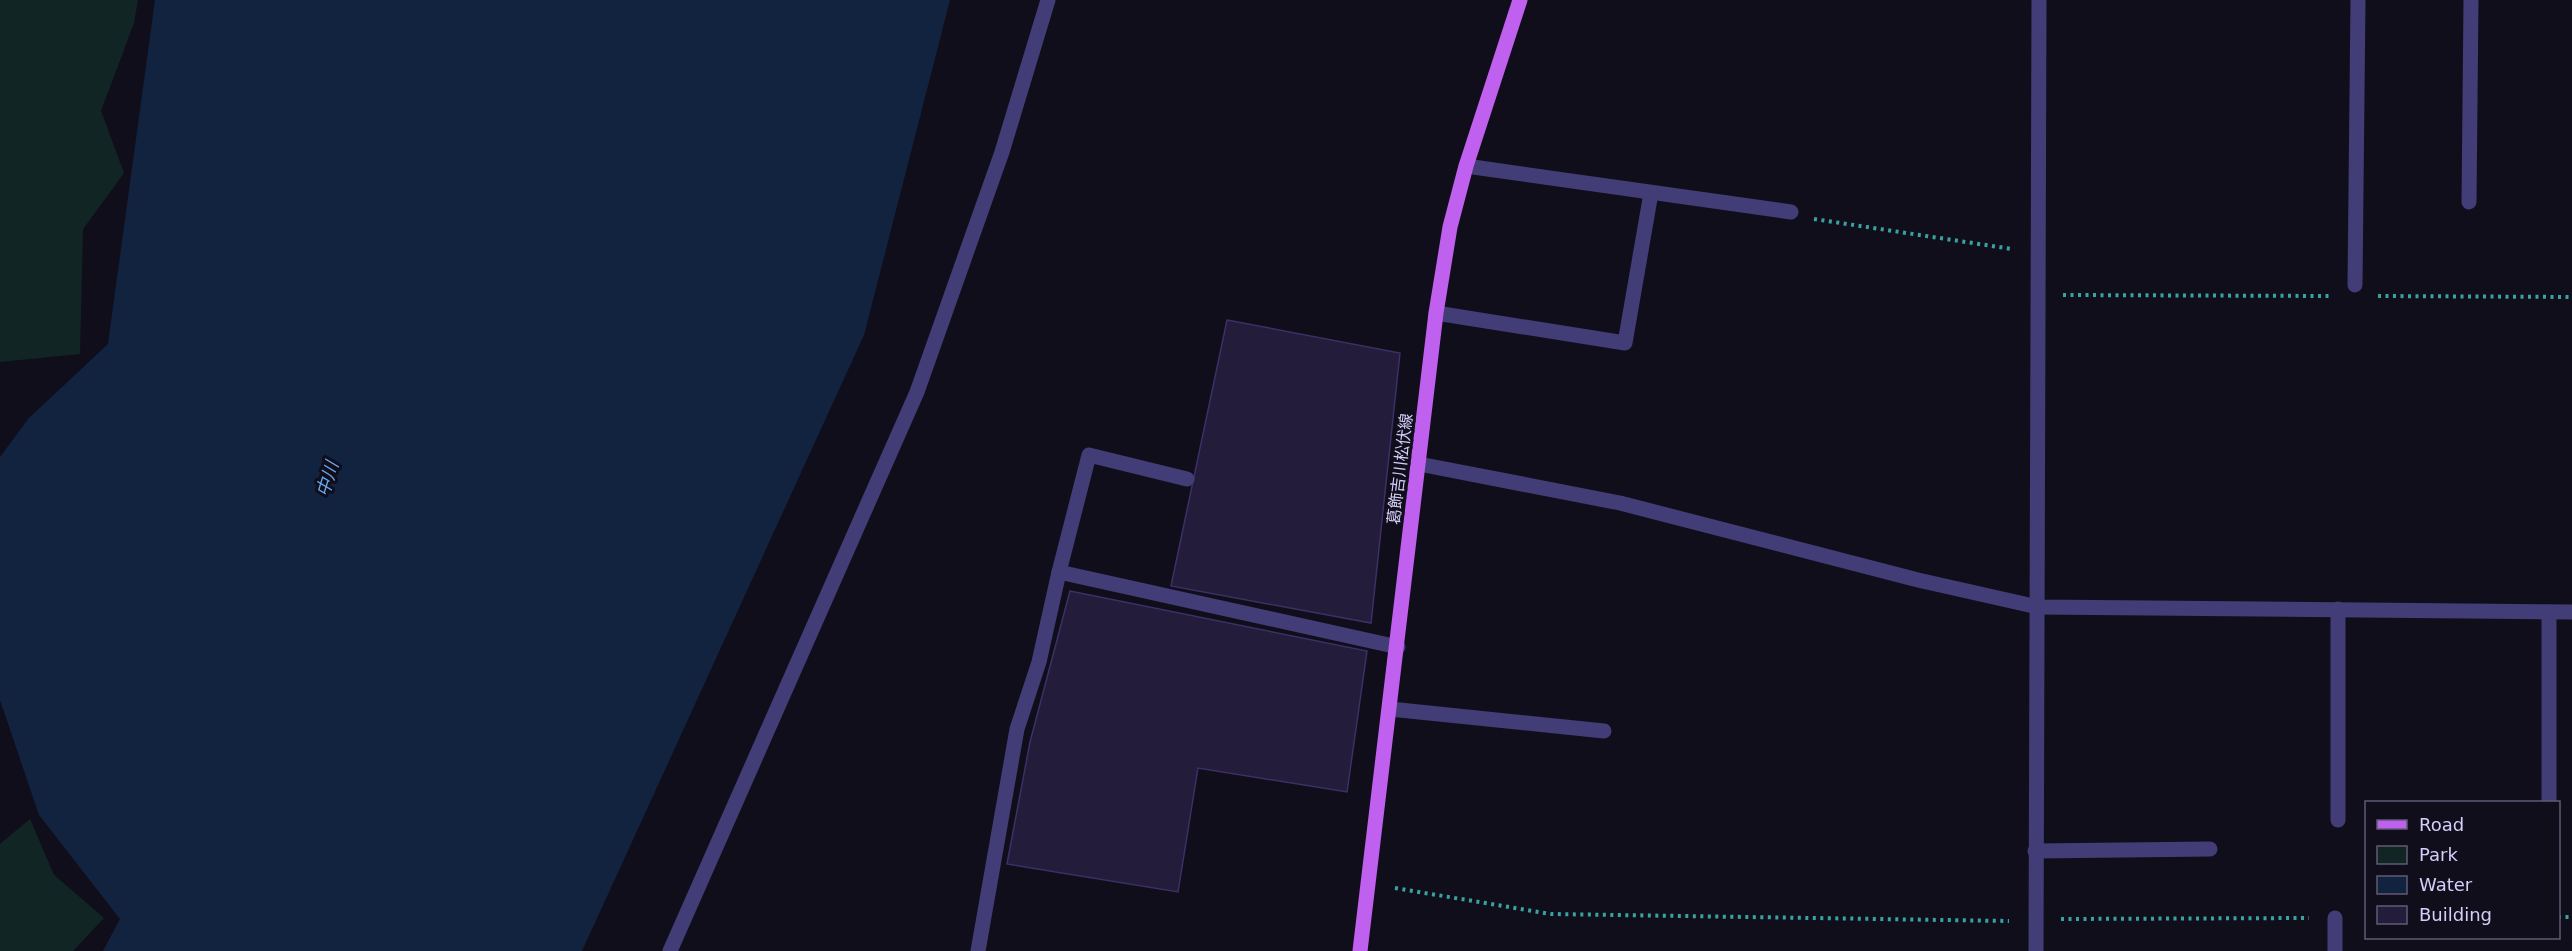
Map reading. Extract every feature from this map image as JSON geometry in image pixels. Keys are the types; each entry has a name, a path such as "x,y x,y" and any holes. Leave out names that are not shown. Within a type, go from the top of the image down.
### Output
{"main road":[{"name":"葛飾吉川松伏線","path":"1360,951 1436,313 1450,226 1466,166 1520,0"}],"street":[{"path":"670,951 917,392 1002,152 1048,0"},
{"path":"2036,951 2039,0"},
{"path":"2355,285 2358,0"},
{"path":"2469,202 2471,0"},
{"path":"1466,166 1791,212"},
{"path":"1436,313 1625,343 1651,194"},
{"path":"978,951 1017,729 1039,662 1089,455 1187,479"},
{"path":"1419,464 1620,502 1918,580 2038,607 2572,612"},
{"path":"1059,572 1398,647"},
{"path":"2338,609 2338,820"},
{"path":"2549,612 2549,801"},
{"path":"1390,709 1604,731"},
{"path":"2036,851 2210,849"},
{"path":"2335,918 2336,951"}],"path":[{"path":"1791,212 1800,217 2039,255"},
{"path":"2058,295 2333,296"},
{"path":"2369,296 2572,297"},
{"path":"1369,883 1551,914 2036,921 2335,918"}],"green space":[{"path":"0,0 138,0 134,23 101,111 124,173 83,229 80,354 0,362"},
{"path":"30,819 54,875 104,918 73,951 0,951 0,844"}],"water":[{"name":"中川","path":"155,0 950,0 864,335 582,951 103,951 120,919 39,815 0,700 0,457 29,418 108,344"}],"building":[{"path":"1227,320 1400,353 1371,623 1171,586"},
{"path":"1070,591 1367,651 1347,792 1198,768 1178,892 1007,864 1030,742"}]}
